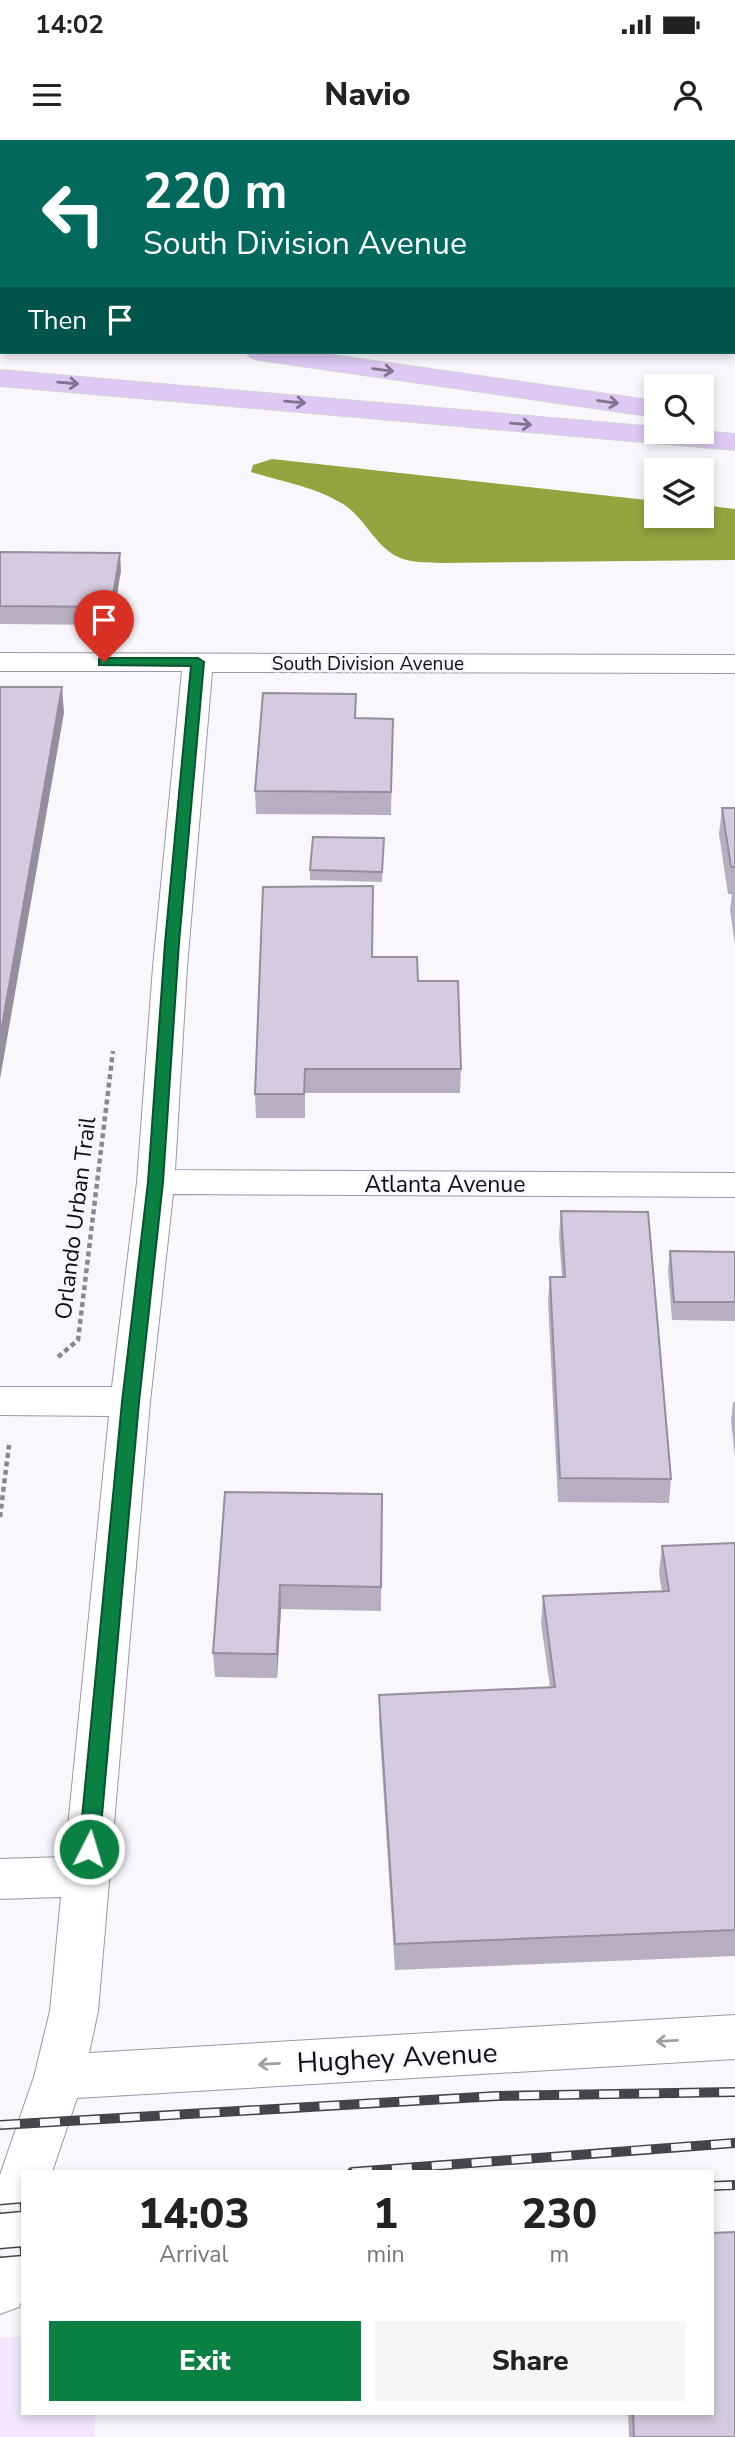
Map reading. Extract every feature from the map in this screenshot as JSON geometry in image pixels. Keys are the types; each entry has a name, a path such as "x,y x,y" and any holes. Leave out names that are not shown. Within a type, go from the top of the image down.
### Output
{"highway":[{"path":"275,354 644,408"},
{"path":"0,378 735,442"},
{"path":"714,418 735,421"}],"street":[{"name":"South Division Avenue","path":"0,662 735,664"},
{"path":"27,2170 60,2077 74,2011 130,1402 156,1182 171,953 198,662"},
{"name":"Atlanta Avenue","path":"156,1182 735,1185"},
{"path":"0,1401 130,1402"},
{"path":"0,1879 86,1876"},
{"name":"Hughey Avenue","path":"60,2077 735,2037"},
{"path":"0,2289 13,2208 21,2186"}],"path":[{"name":"Orlando Urban Trail","path":"52,1362 78,1340 110,1075"},
{"path":"0,1517 8,1451"}],"shaded area":[{"path":"272,459 644,500 644,528 714,528 714,506 735,509 735,560 411,561 388,551 343,504 310,489 251,472 253,465"},
{"path":"21,2336 21,2415 96,2415 94,2437 0,2437 0,2338"}],"building":[{"path":"0,552 120,553 111,607 0,606"},
{"path":"0,687 62,687 0,1037"},
{"path":"263,693 356,694 355,718 393,719 391,792 255,791"},
{"path":"722,808 735,808 735,867 731,867"},
{"path":"313,837 384,838 382,872 310,870"},
{"path":"373,886 372,957 417,957 418,981 458,981 461,1069 305,1069 304,1094 255,1094 263,887"},
{"path":"561,1211 648,1212 671,1479 560,1478 550,1277 565,1277"},
{"path":"670,1251 735,1252 735,1302 674,1302"},
{"path":"225,1492 382,1494 381,1587 280,1585 277,1654 213,1653"},
{"path":"735,1543 735,1930 395,1944 379,1695 555,1687 543,1596 669,1591 662,1546"},
{"path":"735,2232 735,2437 634,2437 633,2415 714,2415 714,2233"}],"railway":[{"path":"0,2125 497,2096 735,2092"},
{"path":"378,2170 735,2143"},
{"path":"714,2186 735,2185"},
{"path":"0,2209 21,2207"},
{"path":"0,2253 21,2251"}],"route":[{"path":"89,1849 130,1402 156,1182 172,943 198,662 104,662"}]}
